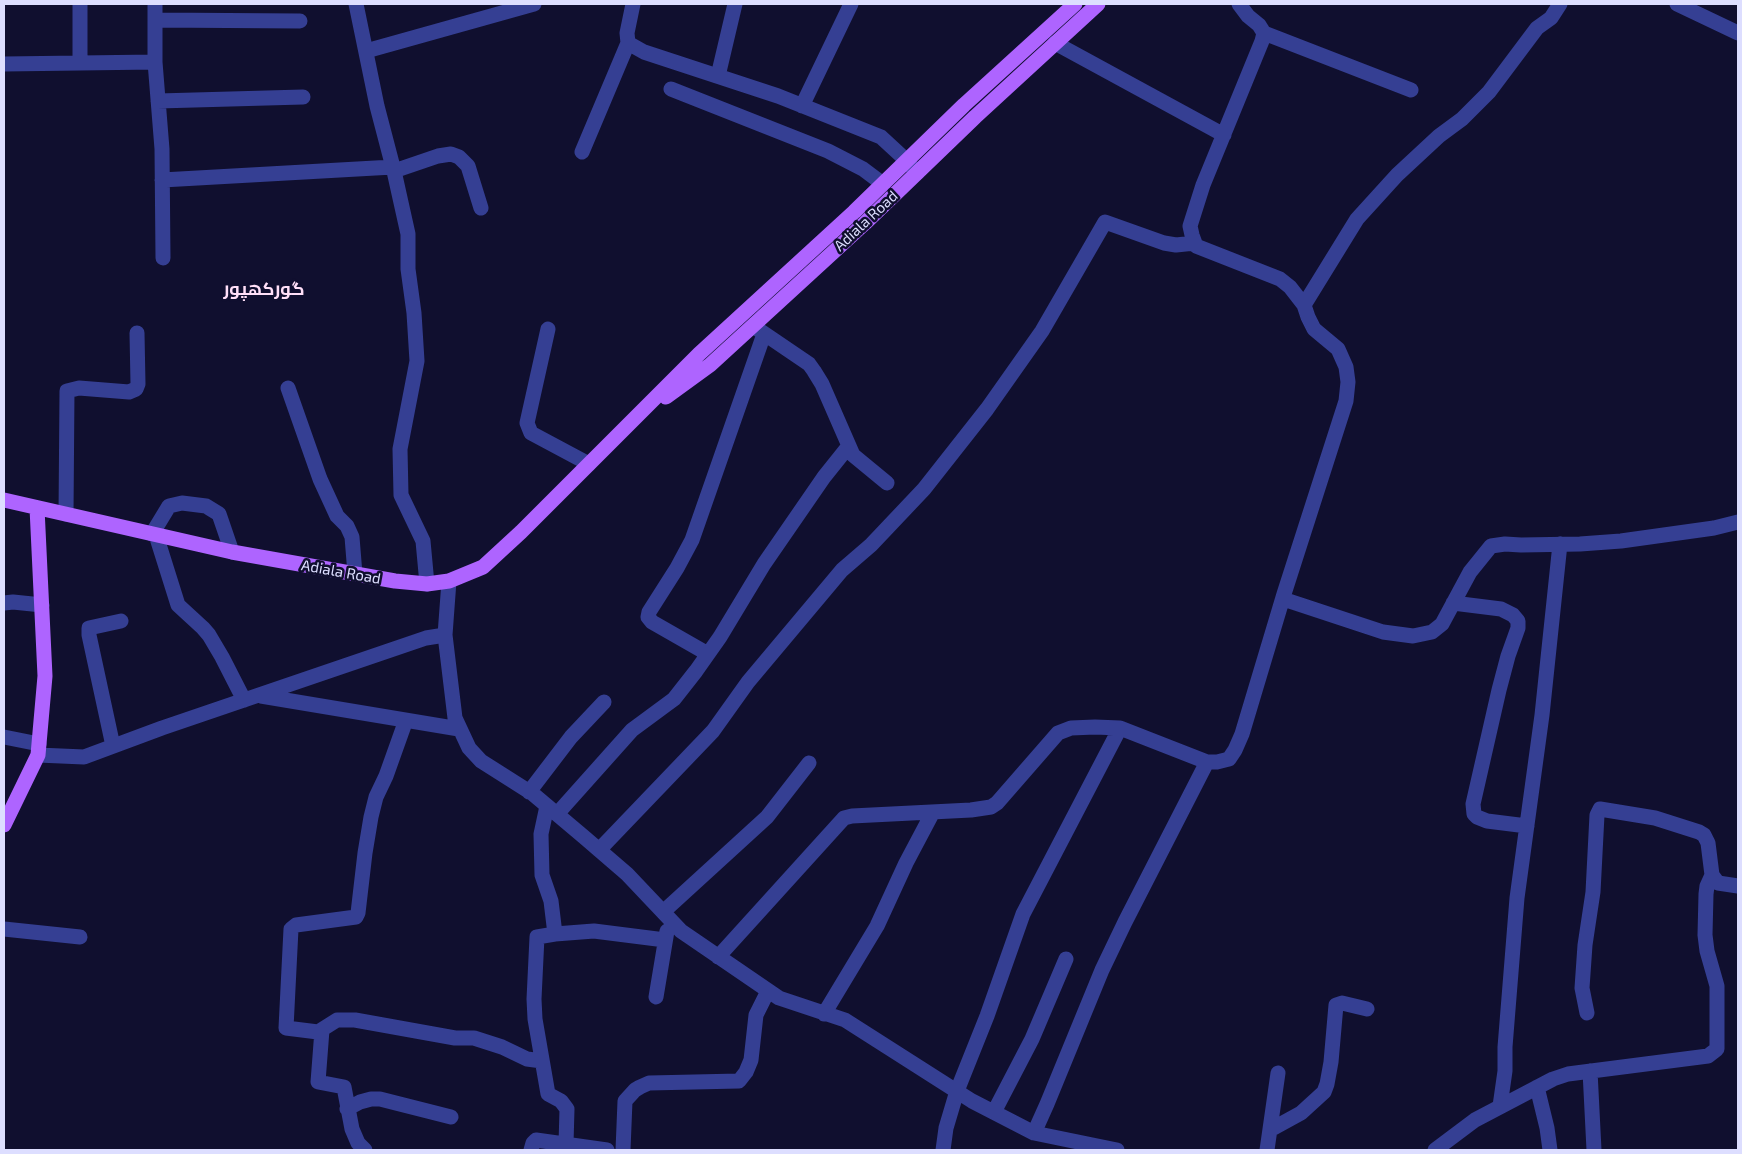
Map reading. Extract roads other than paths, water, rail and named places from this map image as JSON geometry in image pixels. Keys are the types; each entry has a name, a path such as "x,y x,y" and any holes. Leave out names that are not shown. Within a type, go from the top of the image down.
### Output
{"main road":[{"name":"Adiala Road","path":"4,500 232,552 394,581 427,584 448,581 483,567 521,532 699,354 883,184 964,105 1075,4"},
{"name":"Adiala Road","path":"624,427 758,330 864,223 975,116 1098,4"},
{"path":"4,825 10,802 39,750 45,676 37,508"}],"street":[{"path":"80,4 80,63"},
{"path":"156,4 155,62 162,149 162,258"},
{"path":"356,4 377,106 394,169 408,234 408,268 414,313 417,361 400,449 401,495 423,540 427,584"},
{"path":"366,51 534,4"},
{"path":"582,152 628,43 627,33 633,4"},
{"path":"718,76 735,4"},
{"path":"802,106 852,4"},
{"path":"1239,4 1264,33 1411,90"},
{"path":"1304,305 1357,219 1397,175 1439,136 1462,120 1490,92 1537,28 1551,18 1560,4"},
{"path":"1677,4 1738,33"},
{"path":"155,20 300,21"},
{"path":"718,957 844,818 991,807 997,803 1058,733 1072,728 1120,728 1207,762 1218,762 1228,759 1235,750 1242,734 1348,392 1348,375 1345,362 1338,349 1314,329 1304,305 1290,287 1280,279 1196,246 1190,226 1203,185 1264,33"},
{"path":"628,43 644,52 778,96 881,138 907,161 917,173"},
{"path":"1055,43 1224,135"},
{"path":"4,64 155,62"},
{"path":"671,90 828,150 864,169 883,184"},
{"path":"158,101 303,97"},
{"path":"162,180 394,169 451,154 459,157 468,166 482,208"},
{"path":"599,850 714,731 748,682 842,570 871,544 924,489 987,409 1042,331 1105,222 1164,243 1176,245 1195,243"},
{"path":"548,329 527,423 531,433 589,464"},
{"path":"708,654 652,622 648,617 649,612 678,568 692,540 758,330 809,364 822,384 853,455 887,484"},
{"path":"66,514 67,390 79,388 129,392 136,389 138,384 137,333"},
{"path":"288,388 320,479 337,516 347,526 352,537 355,574"},
{"path":"555,934 551,902 542,875 541,834 552,810 632,730 674,699 708,654 764,564 824,477 848,447"},
{"path":"232,552 219,514 206,506 182,503 169,506 154,535 178,606 209,635 251,698 459,729"},
{"path":"1283,599 1384,632 1413,636 1432,632 1442,624 1470,572 1491,546 1621,541 1714,528 1738,522"},
{"path":"1500,1106 1505,1071 1505,1047 1517,898 1542,715 1560,544"},
{"path":"448,581 446,635 455,718 469,748 481,761 529,792 552,810 627,874 681,931 779,998 845,1020 957,1091 1034,1133 1117,1150"},
{"path":"4,604 13,602 42,604"},
{"path":"1453,603 1500,609 1513,615 1518,621 1518,628 1508,656 1473,804 1474,814 1486,821 1527,826"},
{"path":"113,746 89,628 121,620"},
{"path":"4,737 39,750 84,756 426,638 446,635"},
{"path":"529,792 571,737 604,702"},
{"path":"406,720 386,776 376,797 371,817 356,917 296,926 291,929 286,1028 314,1032 322,1030 336,1020 360,1021 456,1038 474,1038 502,1047 527,1059 542,1061"},
{"path":"943,1150 946,1128 957,1091 988,1016 1023,914 1120,728"},
{"path":"656,997 665,940 666,916 767,817 809,762"},
{"path":"1034,1133 1102,970 1207,762"},
{"path":"1435,1150 1475,1120 1553,1079 1568,1074 1708,1056 1717,1049 1717,986 1707,951 1705,928 1708,886 1712,875 1708,843 1704,835 1655,818 1600,809 1597,812 1593,892 1585,945 1582,988 1586,1013"},
{"path":"824,1014 878,926 906,863 933,812"},
{"path":"1712,875 1718,883 1738,886"},
{"path":"4,929 80,937"},
{"path":"566,1144 566,1106 548,1094 542,1061 534,999 535,942 537,937 594,931 665,940"},
{"path":"994,1112 1032,1039 1066,959"},
{"path":"623,1150 625,1102 640,1087 649,1083 739,1081 746,1072 750,1060 756,1015 768,991"},
{"path":"1270,1130 1301,1113 1324,1092 1331,1062 1336,1005 1342,1003 1367,1009"},
{"path":"322,1030 318,1082 344,1087 352,1129 358,1143 365,1150"},
{"path":"1590,1071 1594,1150"},
{"path":"1267,1150 1278,1073"},
{"path":"1537,1087 1547,1128 1550,1150"},
{"path":"347,1109 360,1102 380,1099 450,1117"},
{"path":"531,1150 536,1140 607,1150"}],"district":[{"name":"گورکھپور","path":"264,289"}]}
